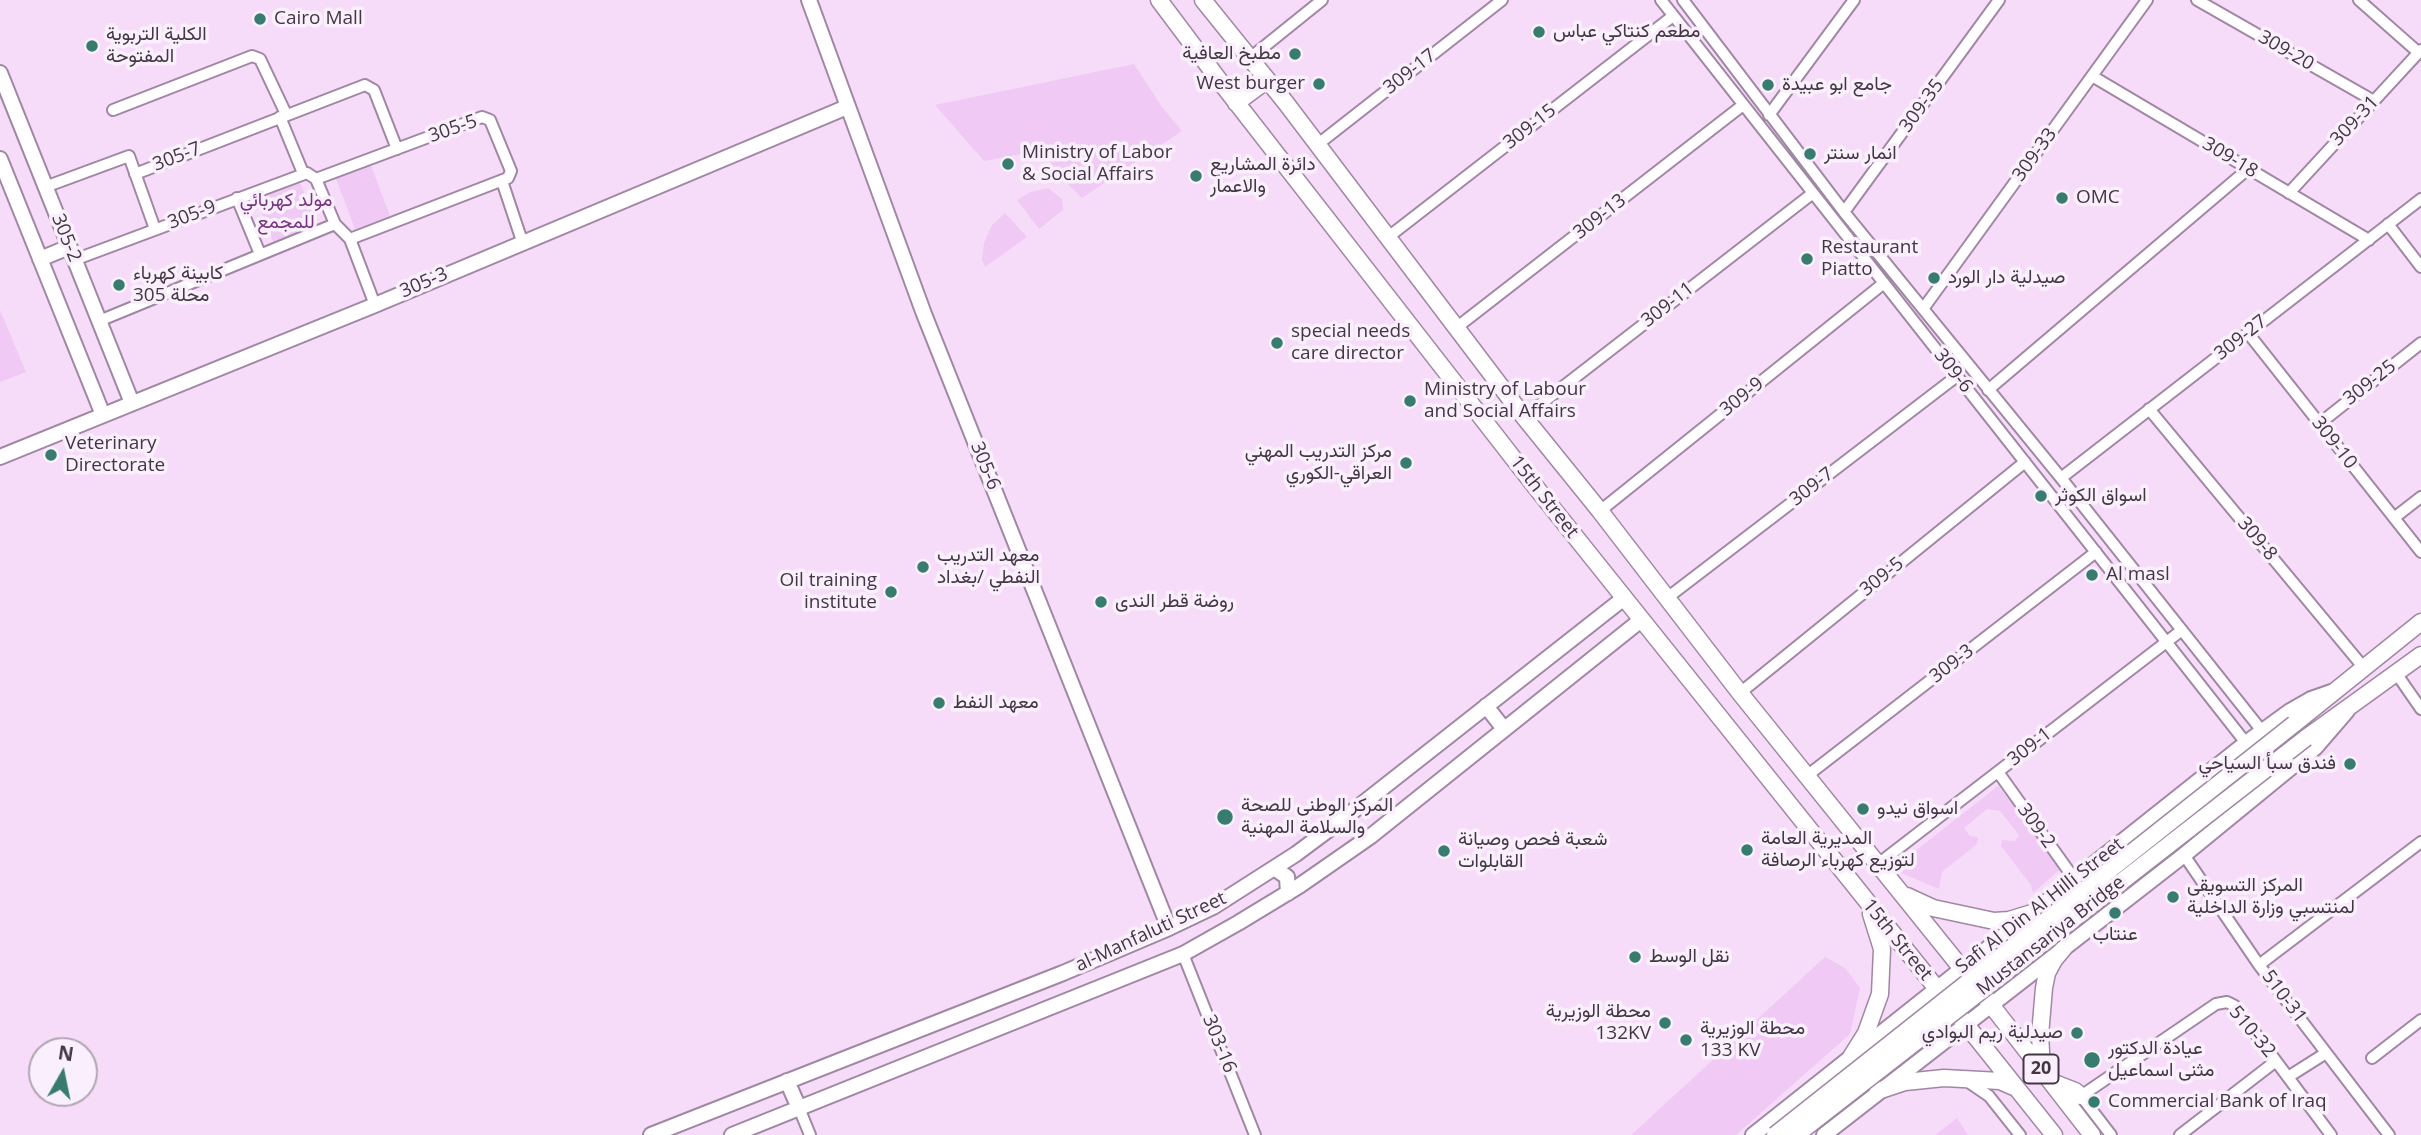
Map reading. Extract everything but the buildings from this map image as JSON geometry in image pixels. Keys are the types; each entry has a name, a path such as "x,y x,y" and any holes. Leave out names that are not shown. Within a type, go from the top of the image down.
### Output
{"main road":[{"name":"15th Street","path":"1159,0 1236,103 1641,620 1939,991"},
{"name":"15th Street","path":"1203,0 1740,693 1964,972"},
{"path":"1236,103 1267,80"},
{"name":"Safi Al Din Al Hilli Street","path":"2294,724 2421,622"},
{"path":"2349,709 2421,655"},
{"name":"Mustansariya Bridge","path":"1796,1135 2306,738 2349,709"},
{"name":"Mustansariya Bridge","path":"1775,1135 2294,724"},
{"path":"1895,885 1911,899 1933,908 1975,918 2009,920 2032,913"},
{"path":"1850,1056 1866,1033 1880,994 1882,949 1868,905"},
{"path":"2064,948 2047,973 2040,1035 2047,1076 2081,1096"},
{"name":"20","path":"1988,1000 2092,1135"},
{"name":"20","path":"1962,1020 2053,1135"},
{"path":"1878,1091 1905,1082 1961,1078 2000,1081 2018,1089"}],"street":[{"name":"305-6","path":"809,0 924,314 1169,929"},
{"path":"1250,58 1322,0"},
{"name":"309-17","path":"1317,145 1502,0"},
{"name":"309-6","path":"1661,0 2246,743"},
{"name":"309-6","path":"1683,0 1844,212 2061,478 2262,731"},
{"path":"1769,115 1854,0"},
{"name":"309-35","path":"1844,212 1999,0"},
{"name":"309-33","path":"1923,309 2147,0"},
{"name":"309-20","path":"2197,0 2374,101"},
{"path":"2358,0 2420,51"},
{"name":"309-15","path":"1387,237 1673,16"},
{"path":"1701,50 1715,40"},
{"name":"309-31","path":"2289,192 2420,51"},
{"path":"113,110 254,56 260,59 310,175 335,223 350,239 374,305"},
{"name":"309-18","path":"2092,76 2369,240"},
{"name":"305-2","path":"1,80 132,403"},
{"name":"305-7","path":"45,187 129,156 135,174 363,85 369,85 374,90 397,149"},
{"name":"309-13","path":"1456,328 1743,105"},
{"name":"305-3","path":"0,457 374,305 847,107"},
{"name":"305-5","path":"310,175 486,118 490,120 511,171 508,178 502,181"},
{"name":"305-2","path":"0,159 103,415"},
{"path":"1969,391 1984,385 2248,169"},
{"path":"135,174 155,229"},
{"name":"305-9","path":"72,253 155,229 237,198 310,175"},
{"path":"350,239 502,181 522,241"},
{"name":"309-11","path":"1524,417 1812,193"},
{"path":"237,198 260,254"},
{"name":"309-27","path":"2061,478 2421,199"},
{"path":"99,321 335,223"},
{"path":"2388,225 2421,267"},
{"path":"40,259 72,253"},
{"name":"309-9","path":"1600,511 1884,283"},
{"name":"309-10","path":"2248,333 2421,552"},
{"name":"309-25","path":"2319,424 2421,343"},
{"name":"309-7","path":"1667,598 1957,376"},
{"name":"309-8","path":"2150,410 2364,668"},
{"name":"309-5","path":"1740,693 2025,462"},
{"path":"2394,518 2421,497"},
{"path":"2086,539 2101,528"},
{"name":"309-3","path":"1808,775 2096,552"},
{"name":"al-Manfaluti Street","path":"651,1135 1063,973 1169,929 1213,907 1296,854 1623,597"},
{"name":"al-Manfaluti Street","path":"732,1135 1182,954 1238,923 1313,877 1371,836 1641,620"},
{"name":"309-1","path":"1878,864 2182,630"},
{"path":"2396,673 2421,709"},
{"name":"Safi Al Din Al Hilli Street","path":"1757,1135 1850,1056 1964,972 2032,913 2246,743 2311,699 2336,690"},
{"path":"1486,706 1504,729"},
{"path":"1824,1135 1962,1020 2064,948 2184,855 2316,747 2349,709"},
{"name":"309-2","path":"1997,772 2075,880"},
{"path":"2259,965 2421,842"},
{"path":"1296,854 1299,869 1313,877"},
{"name":"510-31","path":"2184,855 2259,965 2389,1135"},
{"path":"1274,868 1287,877 1288,893"},
{"name":"303-16","path":"1182,954 1252,1134"},
{"path":"1063,973 1073,998"},
{"name":"510-32","path":"2081,1096 2216,1004 2227,1002 2235,1006 2331,1135"},
{"path":"2372,1058 2421,1020"},
{"path":"2288,1077 2326,1053"},
{"path":"2180,1135 2276,1062"},
{"path":"1961,1078 1989,1096 2021,1135"},
{"path":"787,1081 810,1135"},
{"path":"2081,1096 2111,1135"}],"green space":[{"path":"1134,64 1162,107 1182,131 1082,198 1052,169 1048,149 984,161 935,105"},
{"path":"370,163 390,216 355,229 335,176"},
{"name":"مولد كهربائي للمجمع","path":"299,180 318,226 274,244 255,197"},
{"path":"1048,188 1062,199 1063,210 1039,229 1017,200 1031,192"},
{"path":"1005,213 1027,237 985,267 982,259 984,243 992,225"},
{"path":"0,310 26,372 0,382"},
{"path":"1998,786 2063,867 2033,893 2031,885 2001,846 2002,840 2015,841 2019,835 2000,811 1987,809 1964,828 1970,836 1978,837 1977,844 1942,872 1939,889 1899,872 1895,867"},
{"path":"1825,957 1845,968 1860,988 1850,1034 1736,1135 1631,1135"},
{"path":"1957,1118 1968,1135 1935,1135"}],"place":[{"name":"Cairo Mall","path":"260,19"},
{"name":"مطعم كنتاكي عباس","path":"1539,32"},
{"name":"الكلية التربوية المفتوحة","path":"92,46"},
{"name":"مطبخ العافية","path":"1295,54"},
{"name":"West burger","path":"1319,84"},
{"name":"جامع ابو عبيدة","path":"1768,85"},
{"name":"انمار سنتر","path":"1810,154"},
{"name":"Ministry of Labor & Social Affairs","path":"1008,164"},
{"name":"دائرة المشاريع والاعمار","path":"1196,176"},
{"name":"OMC","path":"2062,198"},
{"name":"Restaurant Piatto","path":"1807,259"},
{"name":"صيدلية دار الورد","path":"1934,278"},
{"name":"كابينة كهرباء محلة 305","path":"119,285"},
{"name":"special needs care director","path":"1277,343"},
{"name":"Ministry of Labour and Social Affairs","path":"1410,401"},
{"name":"Veterinary Directorate","path":"51,455"},
{"name":"مركز التدريب المهني العراقي-الكوري","path":"1406,463"},
{"name":"اسواق الكوثر","path":"2041,496"},
{"name":"معهد التدريب النفطي /بغداد","path":"923,567"},
{"name":"Al masl","path":"2092,575"},
{"name":"Oil training institute","path":"891,592"},
{"name":"روضة قطر الندى","path":"1101,602"},
{"name":"معهد النفط","path":"939,703"},
{"name":"فندق سبأ السياحي","path":"2350,764"},
{"name":"اسواق نيدو","path":"1863,809"},
{"name":"المركز الوطني للصحة والسلامة المهنية","path":"1225,817"},
{"name":"المديرية العامة لتوزيع كهرباء الرصافة","path":"1747,850"},
{"name":"شعبة فحص وصيانة القابلوات","path":"1444,851"},
{"name":"المركز التسويقي لمنتسبي وزارة الداخلية","path":"2173,897"},
{"name":"عنتاب","path":"2115,913"},
{"name":"نقل الوسط","path":"1635,957"},
{"name":"محطة الوزيرية 132KV","path":"1665,1023"},
{"name":"صيدلية ريم البوادي","path":"2077,1033"},
{"name":"محطة الوزيرية 133 KV","path":"1686,1040"},
{"name":"عيادة الدكتور مثنى اسماعيل","path":"2092,1060"},
{"name":"Commercial Bank of Iraq","path":"2094,1102"}]}
